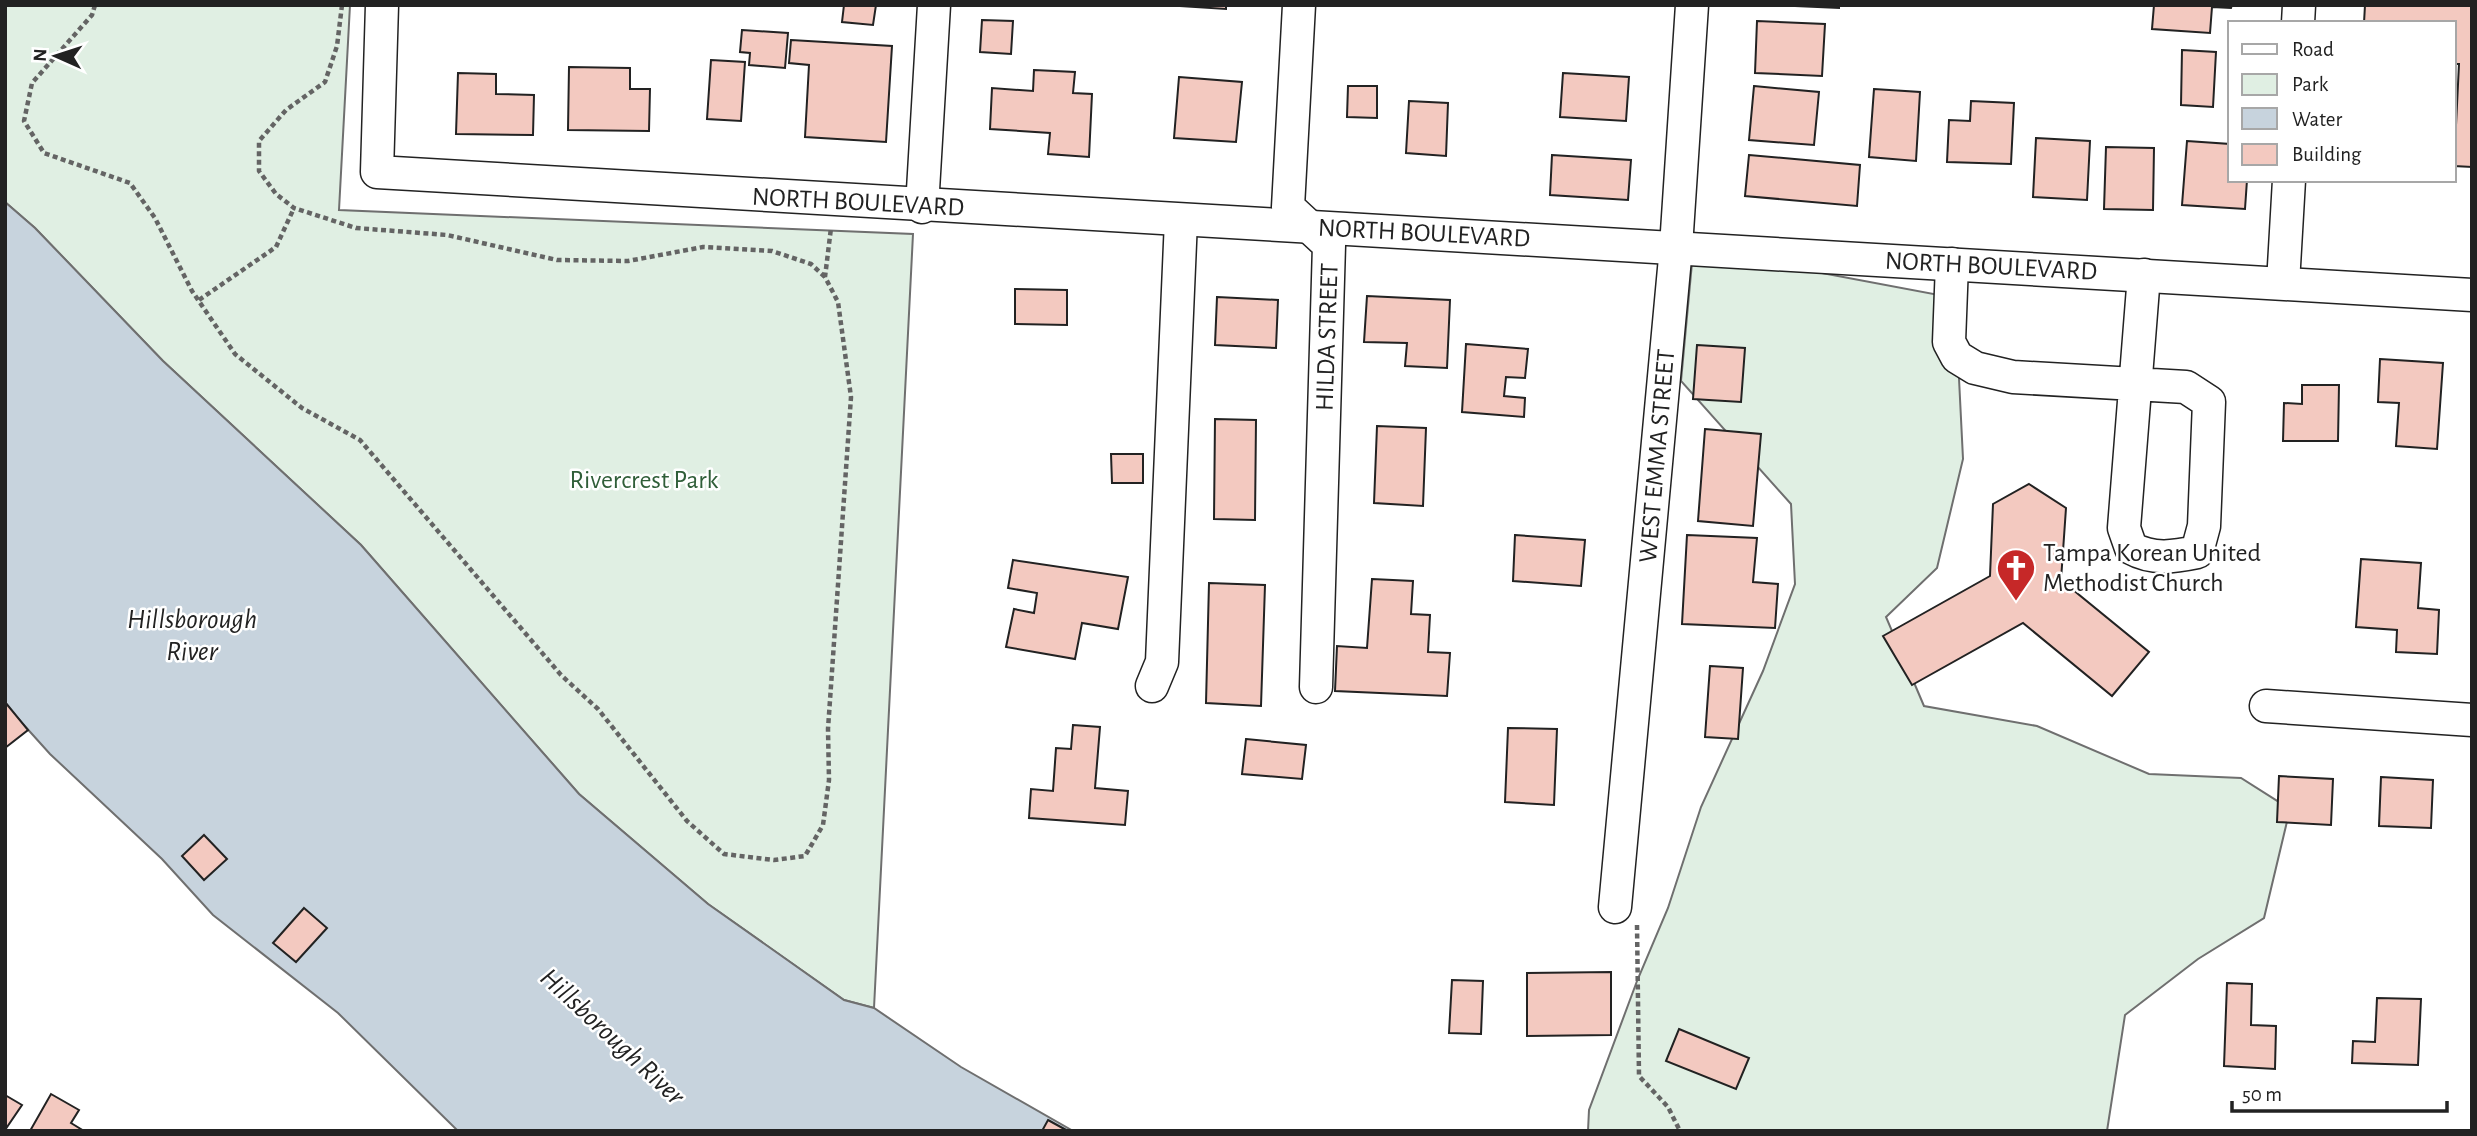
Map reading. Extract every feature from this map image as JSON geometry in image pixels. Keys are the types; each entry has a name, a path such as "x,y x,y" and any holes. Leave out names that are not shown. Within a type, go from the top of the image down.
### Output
{"street":[{"name":"NORTH BOULEVARD","path":"382,5 377,172 922,207 1676,247 2472,295"},
{"path":"922,207 934,5"},
{"name":"HILDA STREET","path":"1299,5 1288,207 1329,245 1316,687"},
{"name":"WEST EMMA STREET","path":"1615,906 1676,247 1692,5"},
{"path":"2283,284 2289,182"},
{"path":"1152,686 1161,662 1181,220"},
{"path":"1952,264 1949,342 1957,358 1975,368 2013,377 2136,386 2186,387 2209,402 2204,526 2197,552 2169,557 2144,555 2131,548 2124,528 2136,386 2144,275"},
{"path":"2266,706 2472,719"}],"path":[{"path":"95,5 92,15 32,83 24,121 44,153 130,183 155,218 199,300 234,354 302,408 360,440 561,675 598,709 687,821 724,854 774,860 805,856 823,825 829,780 828,729 851,397 838,302 825,276 832,217"},
{"path":"199,300 276,247 294,208"},
{"path":"1615,906 1637,925 1639,1076 1668,1107 1680,1131"}],"green space":[{"name":"Rivercrest Park","path":"5,5 350,5 339,210 913,234 874,1008 844,1000 708,904 579,794 361,545 163,361 35,228 5,202"},
{"path":"1692,263 1806,270 1955,298 1963,459 1937,568 1886,617 1924,706 2037,726 2149,774 2241,778 2290,809 2264,918 2198,959 2125,1015 2107,1131 1588,1131 1589,1110 1637,981 1668,908 1701,807 1763,671 1795,584 1791,504 1681,381"}],"water":[{"name":"Hillsborough River","path":"5,202 35,228 163,361 361,545 579,794 708,904 844,1000 874,1008 961,1067 1073,1131 458,1131 338,1013 213,915 162,859 50,754 5,704"}],"building":[{"path":"844,5 876,5 873,25 842,22"},
{"path":"1164,5 1226,5 1226,9"},
{"path":"1771,5 1839,5 1839,8"},
{"path":"2154,5 2232,5 2231,8 2212,7 2210,33 2152,29"},
{"path":"2365,5 2472,5 2472,167 2456,166 2459,64 2456,64 2456,21 2364,21"},
{"path":"982,20 1013,21 1011,54 980,52"},
{"path":"1757,21 1825,24 1822,76 1755,73"},
{"path":"742,30 788,33 785,68 749,65 750,53 740,52"},
{"path":"791,40 892,46 886,142 805,137 809,65 789,63"},
{"path":"2182,50 2216,52 2213,107 2181,105"},
{"path":"711,60 745,62 741,121 707,119"},
{"path":"569,67 630,68 630,89 650,89 649,131 568,130"},
{"path":"1034,70 1075,72 1073,93 1092,94 1089,157 1048,154 1050,133 990,129 992,88 1033,91"},
{"path":"458,73 496,74 496,94 534,95 533,135 456,134"},
{"path":"1563,73 1629,77 1626,121 1560,117"},
{"path":"1179,77 1242,82 1236,142 1174,138"},
{"path":"1348,86 1377,86 1377,118 1347,117"},
{"path":"1754,86 1819,92 1814,145 1749,140"},
{"path":"1874,89 1920,92 1916,161 1869,157"},
{"path":"1409,101 1448,103 1446,156 1406,153"},
{"path":"1971,101 2014,103 2011,164 1947,162 1949,120 1970,121"},
{"path":"2036,138 2090,141 2087,200 2033,197"},
{"path":"2187,141 2228,144 2228,182 2247,182 2245,209 2182,205"},
{"path":"2106,147 2154,148 2153,210 2104,209"},
{"path":"1552,155 1631,160 1628,200 1550,195"},
{"path":"1749,155 1860,165 1857,206 1745,196"},
{"path":"1015,289 1067,290 1067,325 1015,324"},
{"path":"1367,296 1450,300 1447,368 1405,366 1407,343 1364,342"},
{"path":"1217,297 1278,300 1276,348 1215,345"},
{"path":"1466,344 1528,349 1525,378 1506,377 1504,396 1525,398 1524,417 1462,412"},
{"path":"1697,345 1745,348 1741,402 1693,399"},
{"path":"2380,359 2443,363 2437,449 2396,446 2399,403 2378,402"},
{"path":"2302,385 2339,385 2338,441 2283,441 2284,403 2302,404"},
{"path":"1215,419 1256,420 1255,520 1214,519"},
{"path":"1377,426 1426,428 1423,506 1374,503"},
{"path":"1705,429 1761,434 1753,526 1698,521"},
{"path":"1111,454 1143,454 1143,483 1112,483"},
{"name":"Tampa Korean United Methodist Church","path":"2029,484 2066,508 2061,580 2149,652 2112,696 2023,623 1912,685 1883,636 1990,576 1993,504"},
{"path":"1515,535 1585,540 1581,586 1513,581"},
{"path":"1687,535 1757,538 1753,582 1778,584 1775,628 1682,624"},
{"path":"2361,559 2421,563 2418,608 2439,610 2437,654 2396,652 2397,630 2356,627"},
{"path":"1013,560 1128,577 1118,629 1082,623 1075,659 1006,647 1014,609 1034,613 1037,593 1008,588"},
{"path":"1372,579 1413,581 1411,614 1430,615 1428,652 1450,653 1447,696 1335,691 1337,646 1367,648"},
{"path":"1209,583 1265,585 1261,706 1206,703"},
{"path":"1710,666 1743,668 1738,739 1705,737"},
{"path":"5,702 28,730 5,748"},
{"path":"1073,725 1100,727 1095,788 1128,791 1125,825 1029,818 1031,789 1053,791 1056,748 1071,749"},
{"path":"1508,728 1557,729 1554,805 1505,802"},
{"path":"1246,739 1306,745 1302,779 1242,774"},
{"path":"2279,776 2333,779 2331,825 2277,822"},
{"path":"2381,777 2433,780 2431,828 2379,826"},
{"path":"204,835 227,859 204,880 182,856"},
{"path":"304,908 327,928 296,962 273,943"},
{"path":"1611,972 1611,1035 1527,1036 1527,973"},
{"path":"1452,980 1483,981 1481,1034 1449,1033"},
{"path":"2227,983 2252,984 2251,1025 2276,1026 2275,1069 2224,1066"},
{"path":"2377,998 2421,999 2418,1065 2352,1063 2353,1041 2375,1042"},
{"path":"1679,1029 1749,1058 1736,1089 1666,1061"},
{"path":"51,1094 79,1110 71,1123 84,1131 30,1131"},
{"path":"5,1095 22,1105 5,1130"},
{"path":"1048,1120 1068,1131 1042,1131"}],"place":[{"name":"Tampa Korean United Methodist Church","path":"2016,602"}]}
